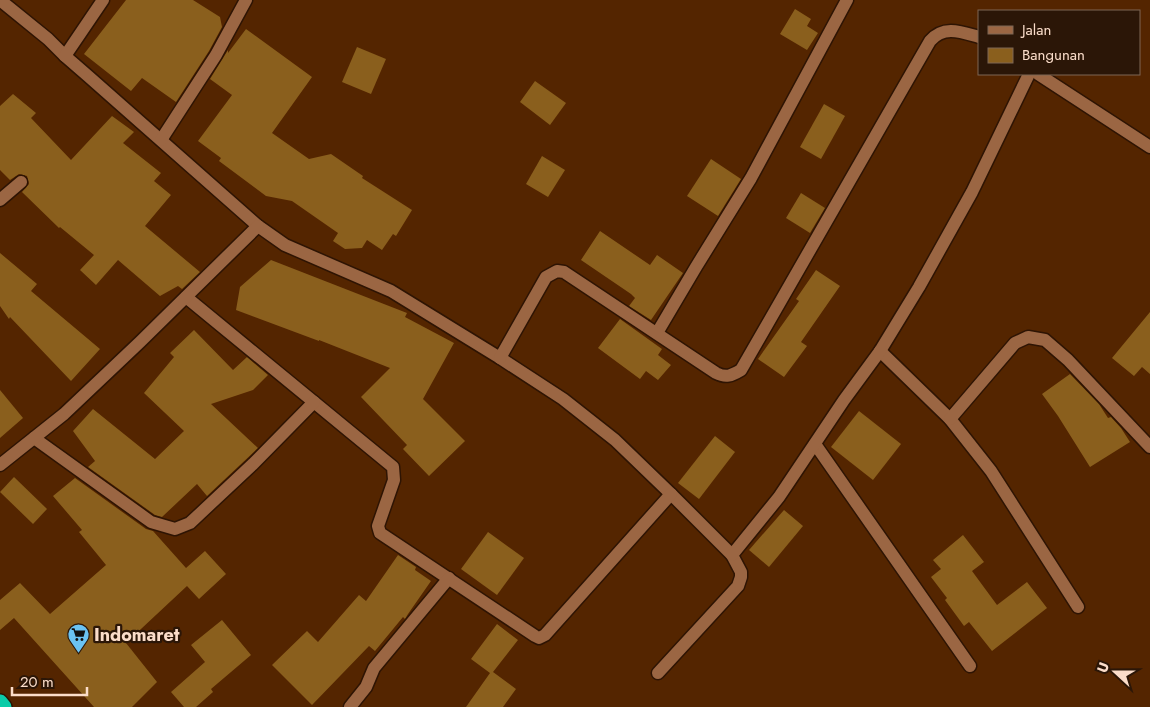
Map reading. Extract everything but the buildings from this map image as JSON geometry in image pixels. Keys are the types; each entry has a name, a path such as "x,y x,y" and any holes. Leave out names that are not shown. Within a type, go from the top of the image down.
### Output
{"highway":[{"path":"0,702 4,707"}],"street":[{"path":"0,0 48,39 258,226 285,245 391,291 563,399 615,440 732,555 741,572 738,586 658,673"},
{"path":"66,56 104,0"},
{"path":"161,140 216,55 246,0"},
{"path":"657,333 751,178 847,0"},
{"path":"500,358 546,277 557,271 564,272 716,373 723,376 731,376 741,370 930,41 935,35 948,31 978,37"},
{"path":"732,555 779,497 880,350 919,287 972,192 1029,75"},
{"path":"1040,75 1150,147"},
{"path":"0,200 21,182"},
{"path":"0,465 64,414 258,226"},
{"path":"186,297 394,467 394,480 378,526 380,533 535,636 540,638 545,635 671,494"},
{"path":"950,419 1015,343 1028,337 1046,340 1068,360 1150,447"},
{"path":"880,350 950,419 991,471 1078,607"},
{"path":"34,438 152,522 175,529 190,523 253,464 314,402"},
{"path":"815,444 970,666"},
{"path":"350,707 366,687 374,668 449,578"}],"place":[{"name":"Indomaret","path":"78,654"}]}
